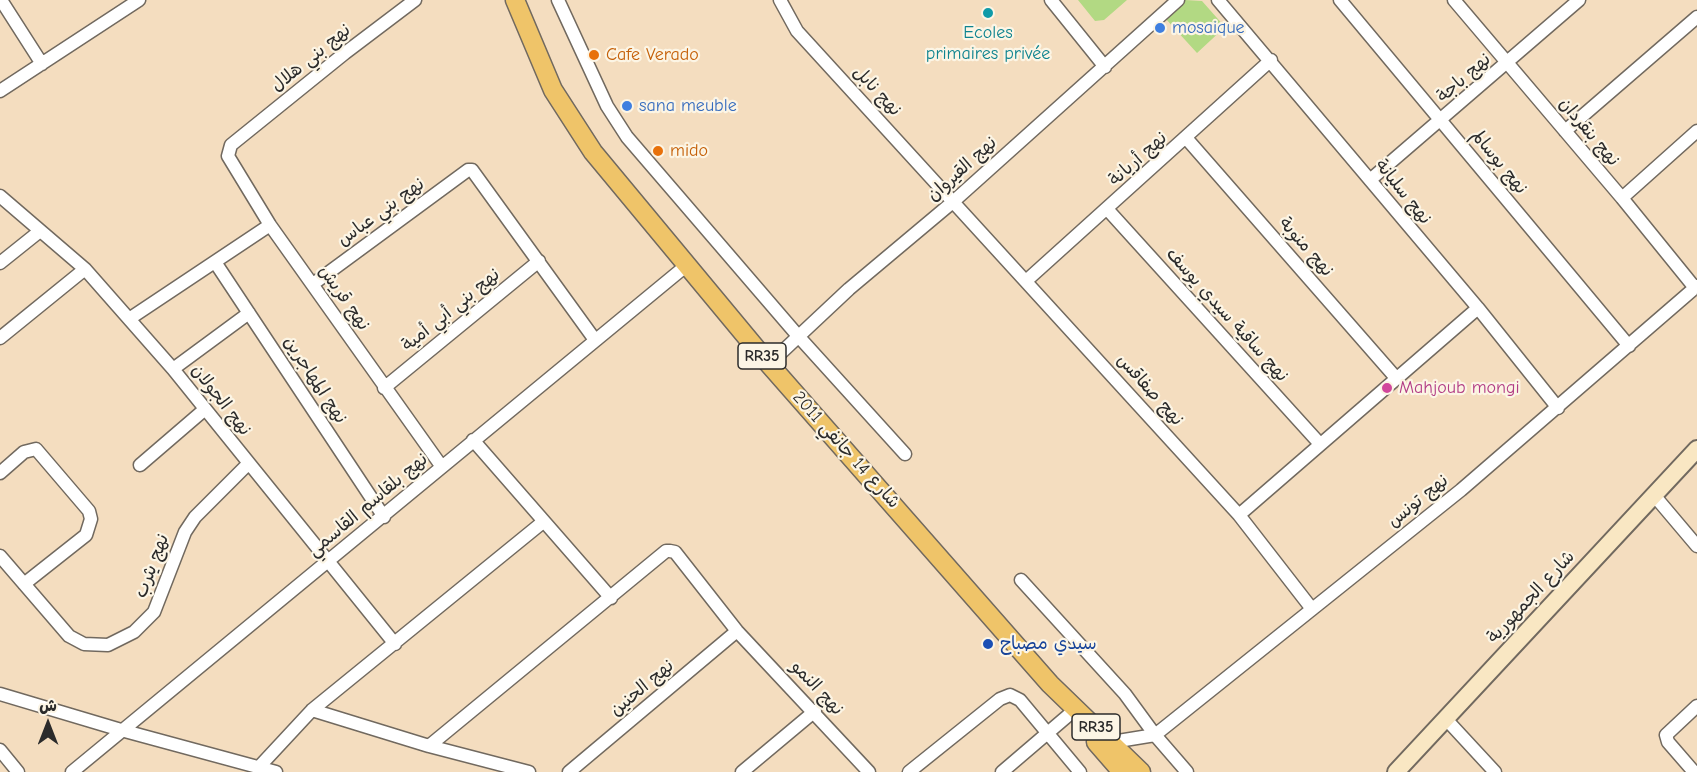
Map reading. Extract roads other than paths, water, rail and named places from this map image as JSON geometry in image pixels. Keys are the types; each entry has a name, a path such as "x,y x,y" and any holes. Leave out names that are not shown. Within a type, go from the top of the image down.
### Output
{"main road":[{"name":"شارع 14 جانفي 2011","path":"515,0 553,90 592,152 769,364 1050,684 1071,713 1122,772"},
{"name":"شارع 14 جانفي 2011","path":"1050,684 1142,772"}],"street":[{"path":"1,0 42,64"},
{"path":"0,91 139,0"},
{"name":"نهج بني هلال","path":"231,146 345,53 415,0"},
{"path":"558,0 607,106 627,137 799,337 905,454"},
{"name":"نهج نابل","path":"780,0 784,12 797,30 954,201"},
{"path":"1051,0 1105,67"},
{"name":"نهج القيروان","path":"769,364 849,289 954,201 1178,0"},
{"name":"نهج سليانة","path":"1218,0 1478,308 1558,408"},
{"name":"نهج بوسالم","path":"1340,0 1629,346"},
{"name":"نهج بنقردان","path":"1454,0 1696,287"},
{"name":"نهج باجة","path":"1370,180 1442,121 1579,0"},
{"path":"1565,131 1697,16"},
{"name":"نهج أريانة","path":"1026,281 1187,139 1271,60"},
{"path":"1622,198 1697,132"},
{"name":"نهج منوبة","path":"1187,139 1397,378"},
{"name":"نهج قريش","path":"231,146 228,156 270,225 442,467"},
{"name":"نهج بني عباس","path":"313,284 470,170 539,261"},
{"name":"نهج الجولان","path":"0,196 85,269 173,369 394,644"},
{"name":"نهج صفاقس","path":"954,201 1239,515 1312,609"},
{"name":"نهج ساقية سيدي يوسف","path":"1108,210 1320,444"},
{"path":"129,319 270,225"},
{"path":"0,263 40,231"},
{"path":"539,261 595,340"},
{"name":"نهج بني أبي أمية","path":"384,388 539,261"},
{"name":"نهج المهاجرين","path":"215,262 384,517"},
{"name":"نهج بلقاسم القاسمي","path":"72,772 687,265"},
{"path":"0,338 85,269"},
{"name":"نهج تونس","path":"1155,735 1558,408 1696,287"},
{"path":"1239,515 1478,308"},
{"path":"173,369 249,313"},
{"path":"140,465 204,410"},
{"path":"473,440 611,598"},
{"path":"0,473 24,452 36,449 89,511 91,519 86,535 24,584"},
{"name":"شارع الجمهورية","path":"1396,772 1697,449"},
{"name":"نهج يثرب","path":"0,556 69,636 84,644 108,645 134,632 154,612 185,532 195,517 248,464"},
{"path":"1653,494 1697,546"},
{"path":"259,767 312,710 543,522"},
{"name":"نهج النمو","path":"429,746 666,551 675,552 737,631 869,772"},
{"path":"1022,580 1125,694 1155,735 1187,772"},
{"name":"نهج الحنين","path":"569,772 737,631"},
{"path":"0,694 276,772"},
{"path":"909,772 1005,696 1020,700 1080,772"},
{"path":"1694,772 1668,742 1666,735 1697,706"},
{"path":"312,710 429,746 529,772"},
{"path":"742,772 814,711"},
{"path":"1002,772 1071,713"},
{"path":"1445,718 1495,772"},
{"path":"1112,742 1155,735"},
{"path":"0,750 18,772"}],"place":[{"name":"Ecoles primaires privée","path":"988,13"},
{"name":"mosaique","path":"1160,28"},
{"name":"Cafe Verado","path":"594,55"},
{"name":"sana meuble","path":"627,106"},
{"name":"mido","path":"658,151"},
{"name":"Mahjoub mongi","path":"1387,388"},
{"name":"سيدي مصباح","path":"988,644"}]}
